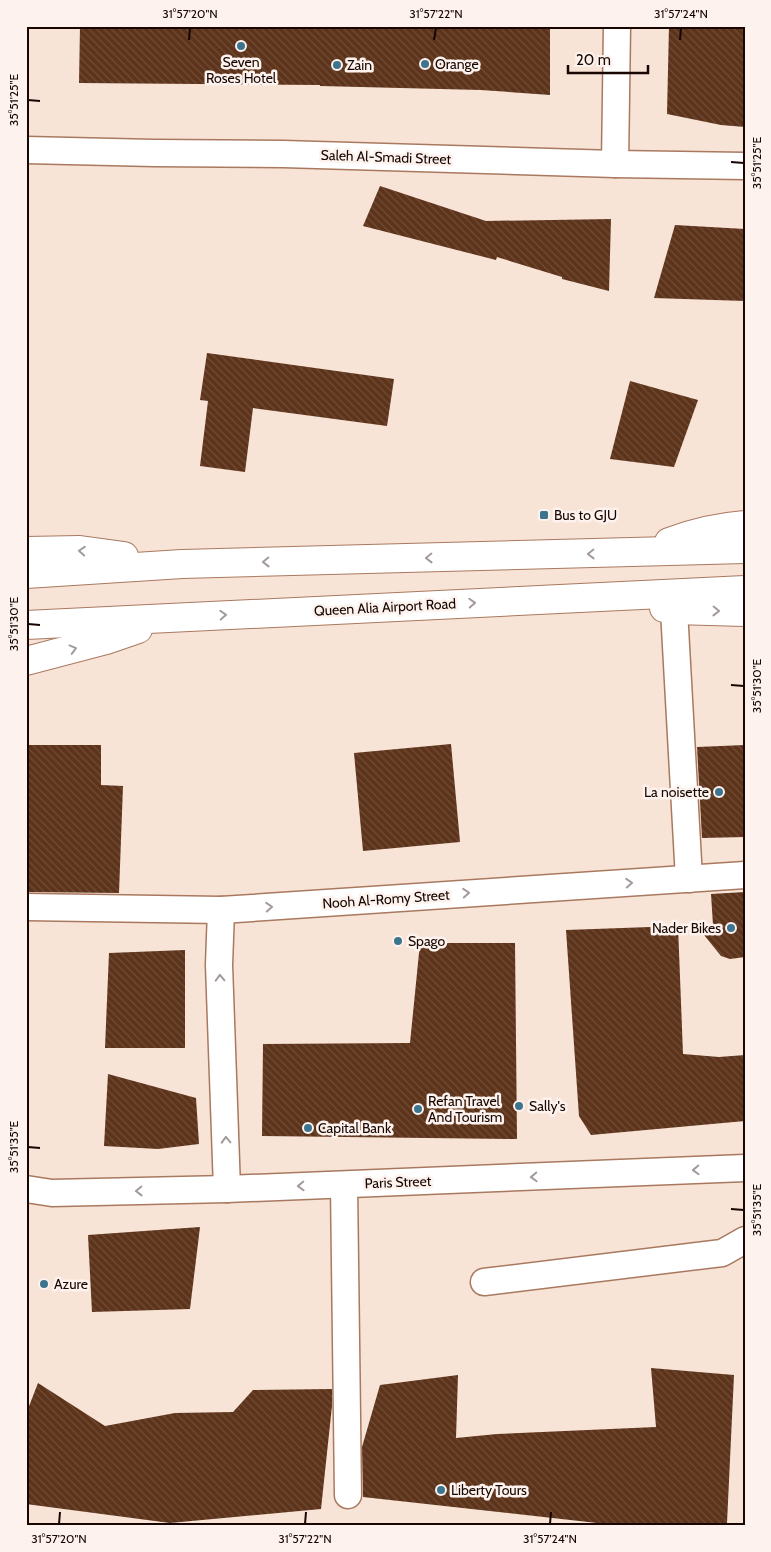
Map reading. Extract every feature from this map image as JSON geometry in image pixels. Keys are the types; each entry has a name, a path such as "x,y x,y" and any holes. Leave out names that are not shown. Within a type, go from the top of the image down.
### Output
{"highway":[{"path":"640,552 684,536 745,525"},
{"path":"26,574 182,564 745,549"},
{"path":"26,551 80,550 182,564"},
{"name":"Queen Alia Airport Road","path":"26,626 745,590"},
{"path":"617,596 674,610 745,612"},
{"path":"26,661 106,640 174,618"}],"street":[{"path":"615,164 617,26"},
{"name":"Saleh Al-Smadi Street","path":"26,150 154,154 283,154 745,166"},
{"path":"674,610 689,879"},
{"name":"Nooh Al-Romy Street","path":"26,906 221,910 745,875"},
{"path":"221,910 219,964 227,1189"},
{"name":"Paris Street","path":"26,1189 52,1193 227,1189 745,1168"},
{"path":"344,1185 348,1495"},
{"name":"Paris Street","path":"26,1204 52,1193"},
{"path":"484,1282 722,1253 745,1240"}],"building":[{"path":"80,26 550,26 550,95 481,90 320,85 79,83"},
{"path":"669,26 745,26 745,127 721,125 667,114"},
{"path":"380,186 486,221 611,219 609,291 562,279 562,277 497,257 496,260 363,226"},
{"path":"675,225 745,229 745,301 654,298"},
{"path":"207,353 394,379 387,426 253,408 245,472 200,466 208,401 200,400"},
{"path":"630,381 698,400 674,467 610,459"},
{"path":"451,744 460,842 363,851 354,753"},
{"path":"26,745 101,745 101,785 123,786 119,893 26,892"},
{"name":"La noisette","path":"745,745 745,837 702,838 697,747"},
{"path":"745,892 745,957 730,959 721,956 696,925 713,925 711,894"},
{"path":"678,926 683,1054 719,1057 745,1055 745,1121 591,1135 579,1116 566,930"},
{"path":"420,943 515,943 517,1139 262,1136 263,1044 410,1043"},
{"path":"185,950 185,1048 105,1048 109,953"},
{"path":"108,1074 196,1098 199,1144 158,1149 104,1146"},
{"path":"200,1227 190,1309 92,1312 88,1235"},
{"path":"651,1368 734,1375 727,1523 606,1524 363,1497 362,1447 380,1385 458,1375 456,1438 497,1434 656,1427"},
{"path":"38,1383 105,1426 175,1413 233,1412 253,1390 332,1389 332,1406 321,1509 170,1523 26,1504 26,1414"}],"place":[{"name":"Seven Roses Hotel","path":"241,46"},
{"name":"Orange","path":"425,64"},
{"name":"Zain","path":"337,65"},
{"name":"Bus to GJU","path":"544,515"},
{"name":"La noisette","path":"719,792"},
{"name":"Nader Bikes","path":"731,928"},
{"name":"Spago","path":"398,941"},
{"name":"Sally's","path":"519,1106"},
{"name":"Refan Travel And Tourism","path":"418,1109"},
{"name":"Capital Bank","path":"308,1128"},
{"name":"Azure","path":"44,1284"},
{"name":"Liberty Tours","path":"441,1490"}]}
